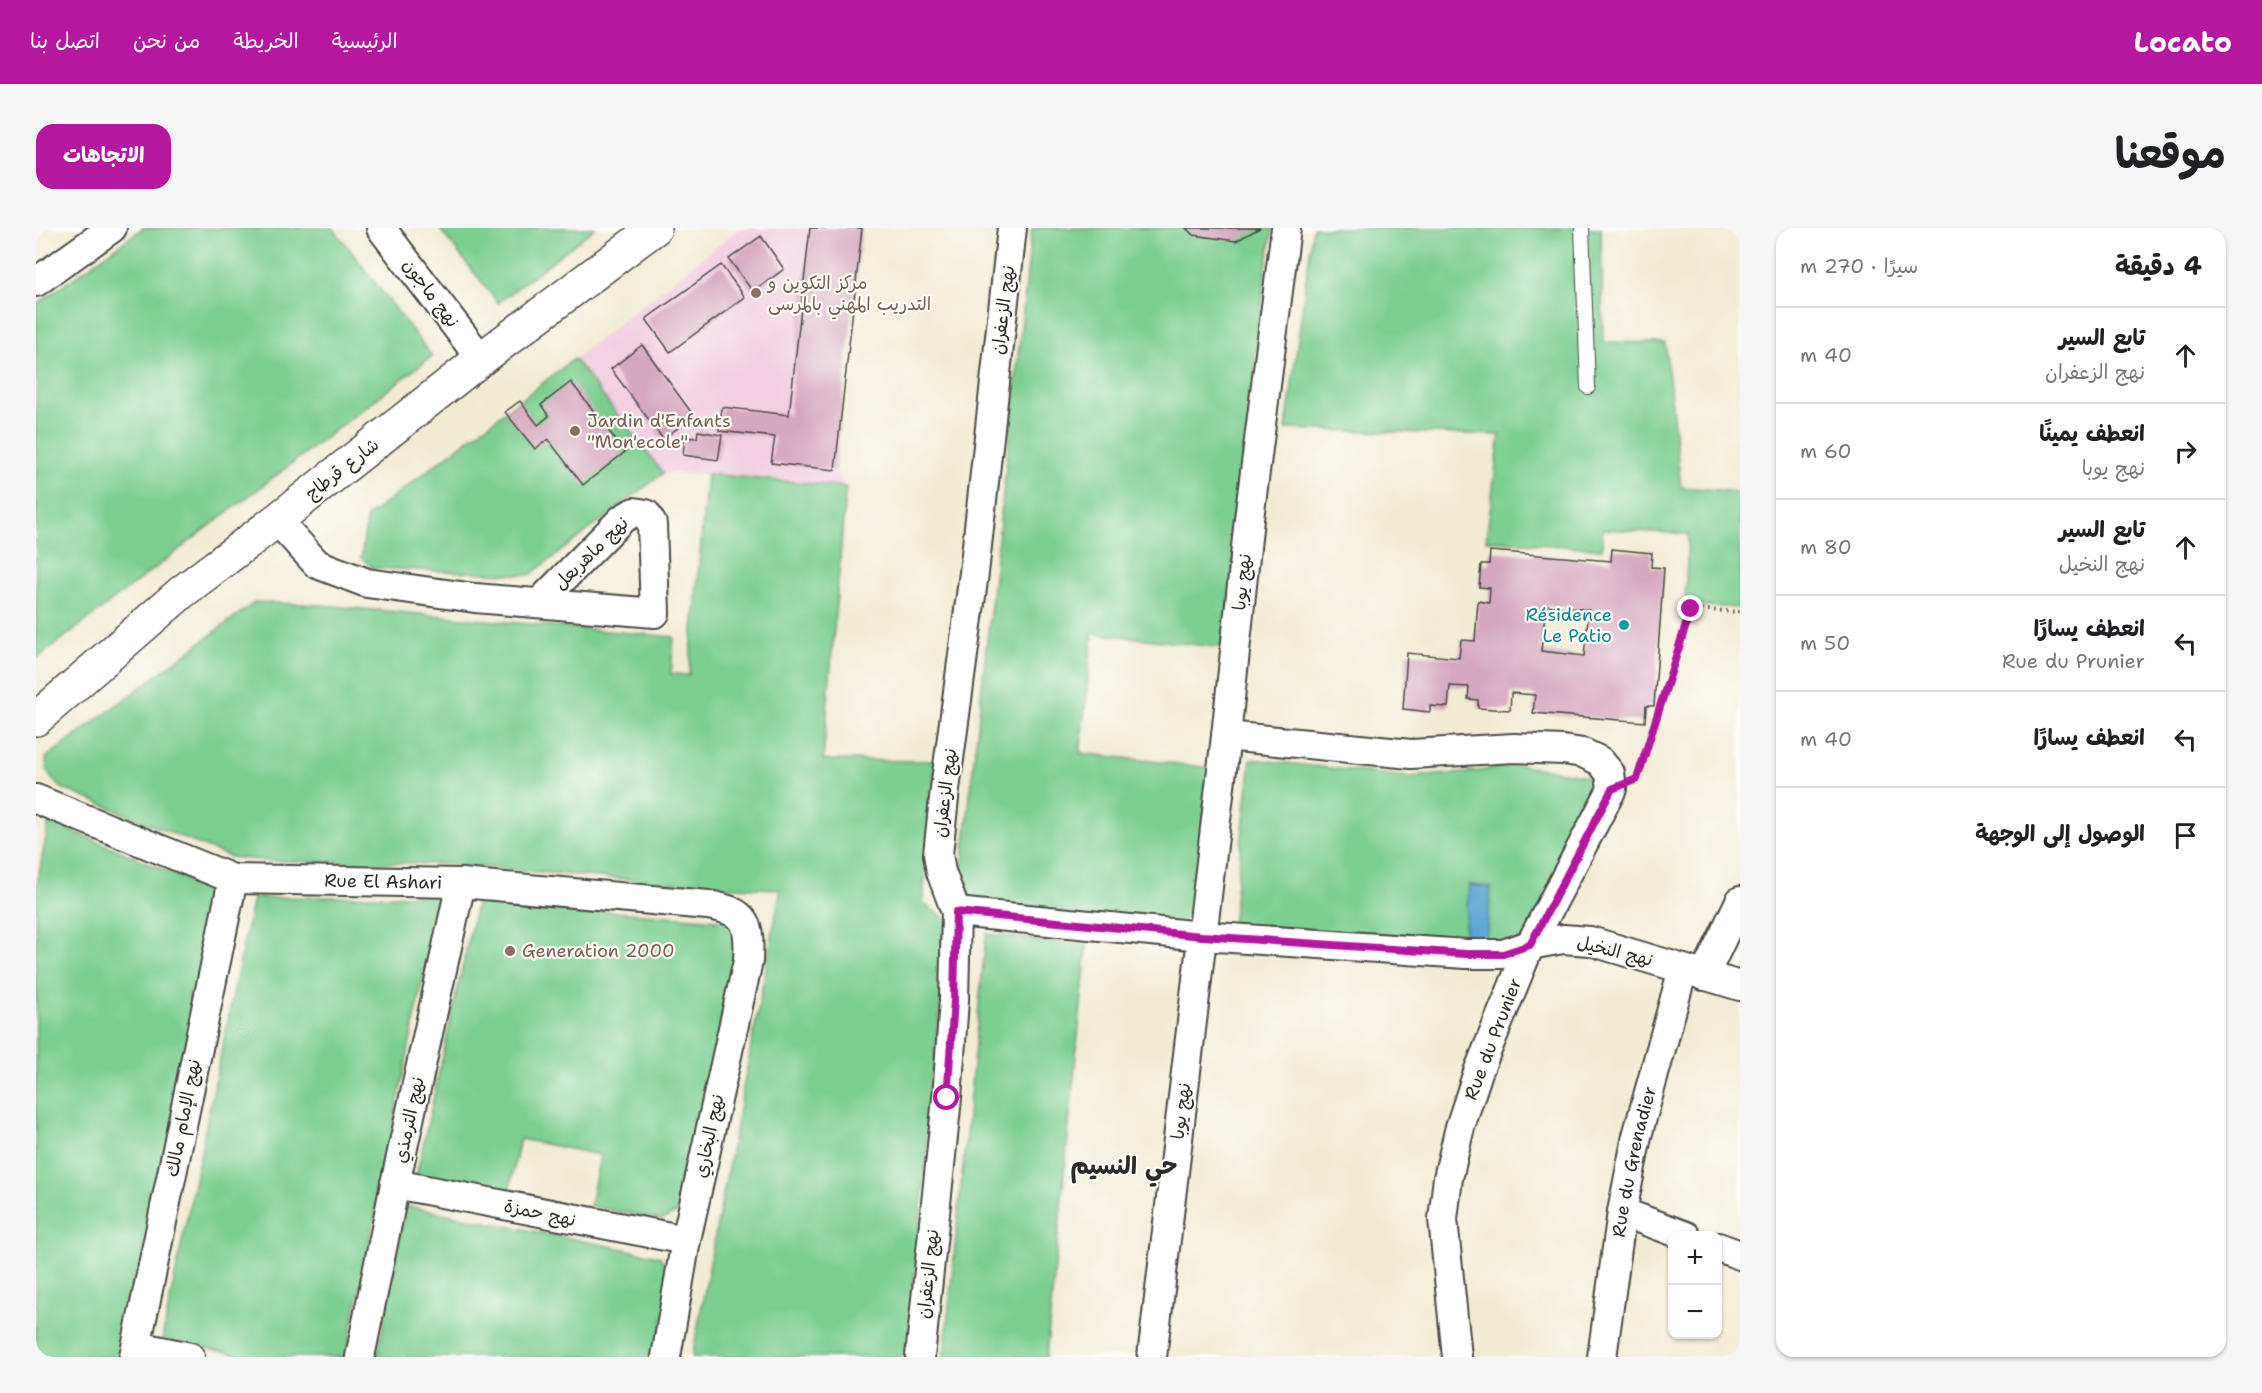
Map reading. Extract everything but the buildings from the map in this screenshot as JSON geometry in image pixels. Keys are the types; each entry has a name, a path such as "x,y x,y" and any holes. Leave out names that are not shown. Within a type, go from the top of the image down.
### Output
{"street":[{"path":"36,282 112,228"},
{"name":"نهج ماجون","path":"381,228 481,359"},
{"name":"شارع قرطاج","path":"36,718 183,592 481,359 655,228"},
{"name":"نهج الزعفران","path":"920,1357 947,1098 954,1000 956,912 941,872 938,854 974,573 1012,228"},
{"name":"نهج يوبا","path":"1152,1357 1226,736 1249,519 1286,228"},
{"name":"نهج ماهربعل","path":"277,520 317,564 367,583 475,598 655,613 652,524 646,514 634,512 622,519 539,603"},
{"path":"1226,736 1411,754 1514,748 1563,750 1583,753 1600,761 1610,773 1612,789"},
{"name":"Rue du Prunier","path":"1457,1357 1443,1219 1448,1178 1460,1127 1478,1072 1530,945 1612,789"},
{"name":"Rue El Ashari","path":"36,799 233,879 461,883 708,905 729,908 742,917"},
{"name":"نهج الإمام مالك","path":"136,1352 233,879"},
{"name":"نهج الترمذي","path":"360,1357 395,1184 461,883"},
{"name":"Rue du Grenadier","path":"1602,1357 1622,1212 1637,1136 1694,972 1740,901"},
{"path":"956,912 1202,936"},
{"name":"نهج البخاري","path":"666,1357 686,1240 748,961 749,932 742,917"},
{"name":"نهج النخيل","path":"1202,936 1497,955 1530,945 1563,939 1590,941 1740,986"},
{"name":"نهج حمزة","path":"395,1184 686,1240"},
{"path":"1622,1212 1673,1231"},
{"path":"1722,1248 1740,1255"},
{"path":"136,1352 190,1357"}],"lane":[{"path":"1582,228 1587,387"}],"path":[{"path":"1612,789 1637,779 1691,609 1740,612"}],"shaded area":[{"name":"مركز التكوين و التدريب المهني بالمرسى","path":"740,228 862,228 835,470 846,487 707,474 663,473 574,359"}],"green space":[{"path":"143,228 333,228 432,356 36,659 36,305"},
{"path":"439,228 595,228 498,303"},
{"path":"1032,228 1273,228 1265,276 1224,648 1093,633 1080,753 1211,768 1196,909 1174,926 976,903 960,888"},
{"path":"1313,228 1601,228 1603,342 1665,343 1681,487 1740,492 1740,608 1685,605 1688,534 1602,529 1602,549 1486,540 1500,435 1286,429"},
{"path":"574,359 663,473 530,575 373,568 361,558 367,517"},
{"path":"707,474 846,487 823,760 935,761 923,903 945,918 942,989 907,1357 692,1357 781,889 705,886 444,864 267,861 230,857 62,788 52,779 47,768 46,758 255,602 321,605 674,637 671,674 689,675"},
{"path":"1251,759 1409,777 1464,773 1520,765 1600,778 1583,832 1520,945 1232,925"},
{"path":"49,821 219,893 127,1357 36,1357 36,889"},
{"path":"440,895 346,1357 251,1357 162,1339 253,898"},
{"path":"477,901 731,921 738,940 686,1208 662,1220 590,1206 600,1155 520,1139 508,1195 416,1177"},
{"path":"986,934 1087,945 1046,1357 944,1357"},
{"path":"406,1206 659,1256 672,1274 655,1357 377,1357"}],"water":[{"path":"1469,885 1491,887 1486,938 1464,936"}],"place":[{"name":"مركز التكوين و التدريب المهني بالمرسى","path":"756,293"},
{"name":"Jardin d'Enfants \"Mon'ecole\"","path":"575,431"},
{"name":"Résidence Le Patio","path":"1624,625"},
{"name":"Generation 2000","path":"510,951"}],"district":[{"name":"حي النسيم","path":"1124,1166"}],"route":[{"path":"947,1098 954,1000 956,912 1202,936 1466,954 1497,955 1530,945 1612,789 1637,779 1691,609"}]}
